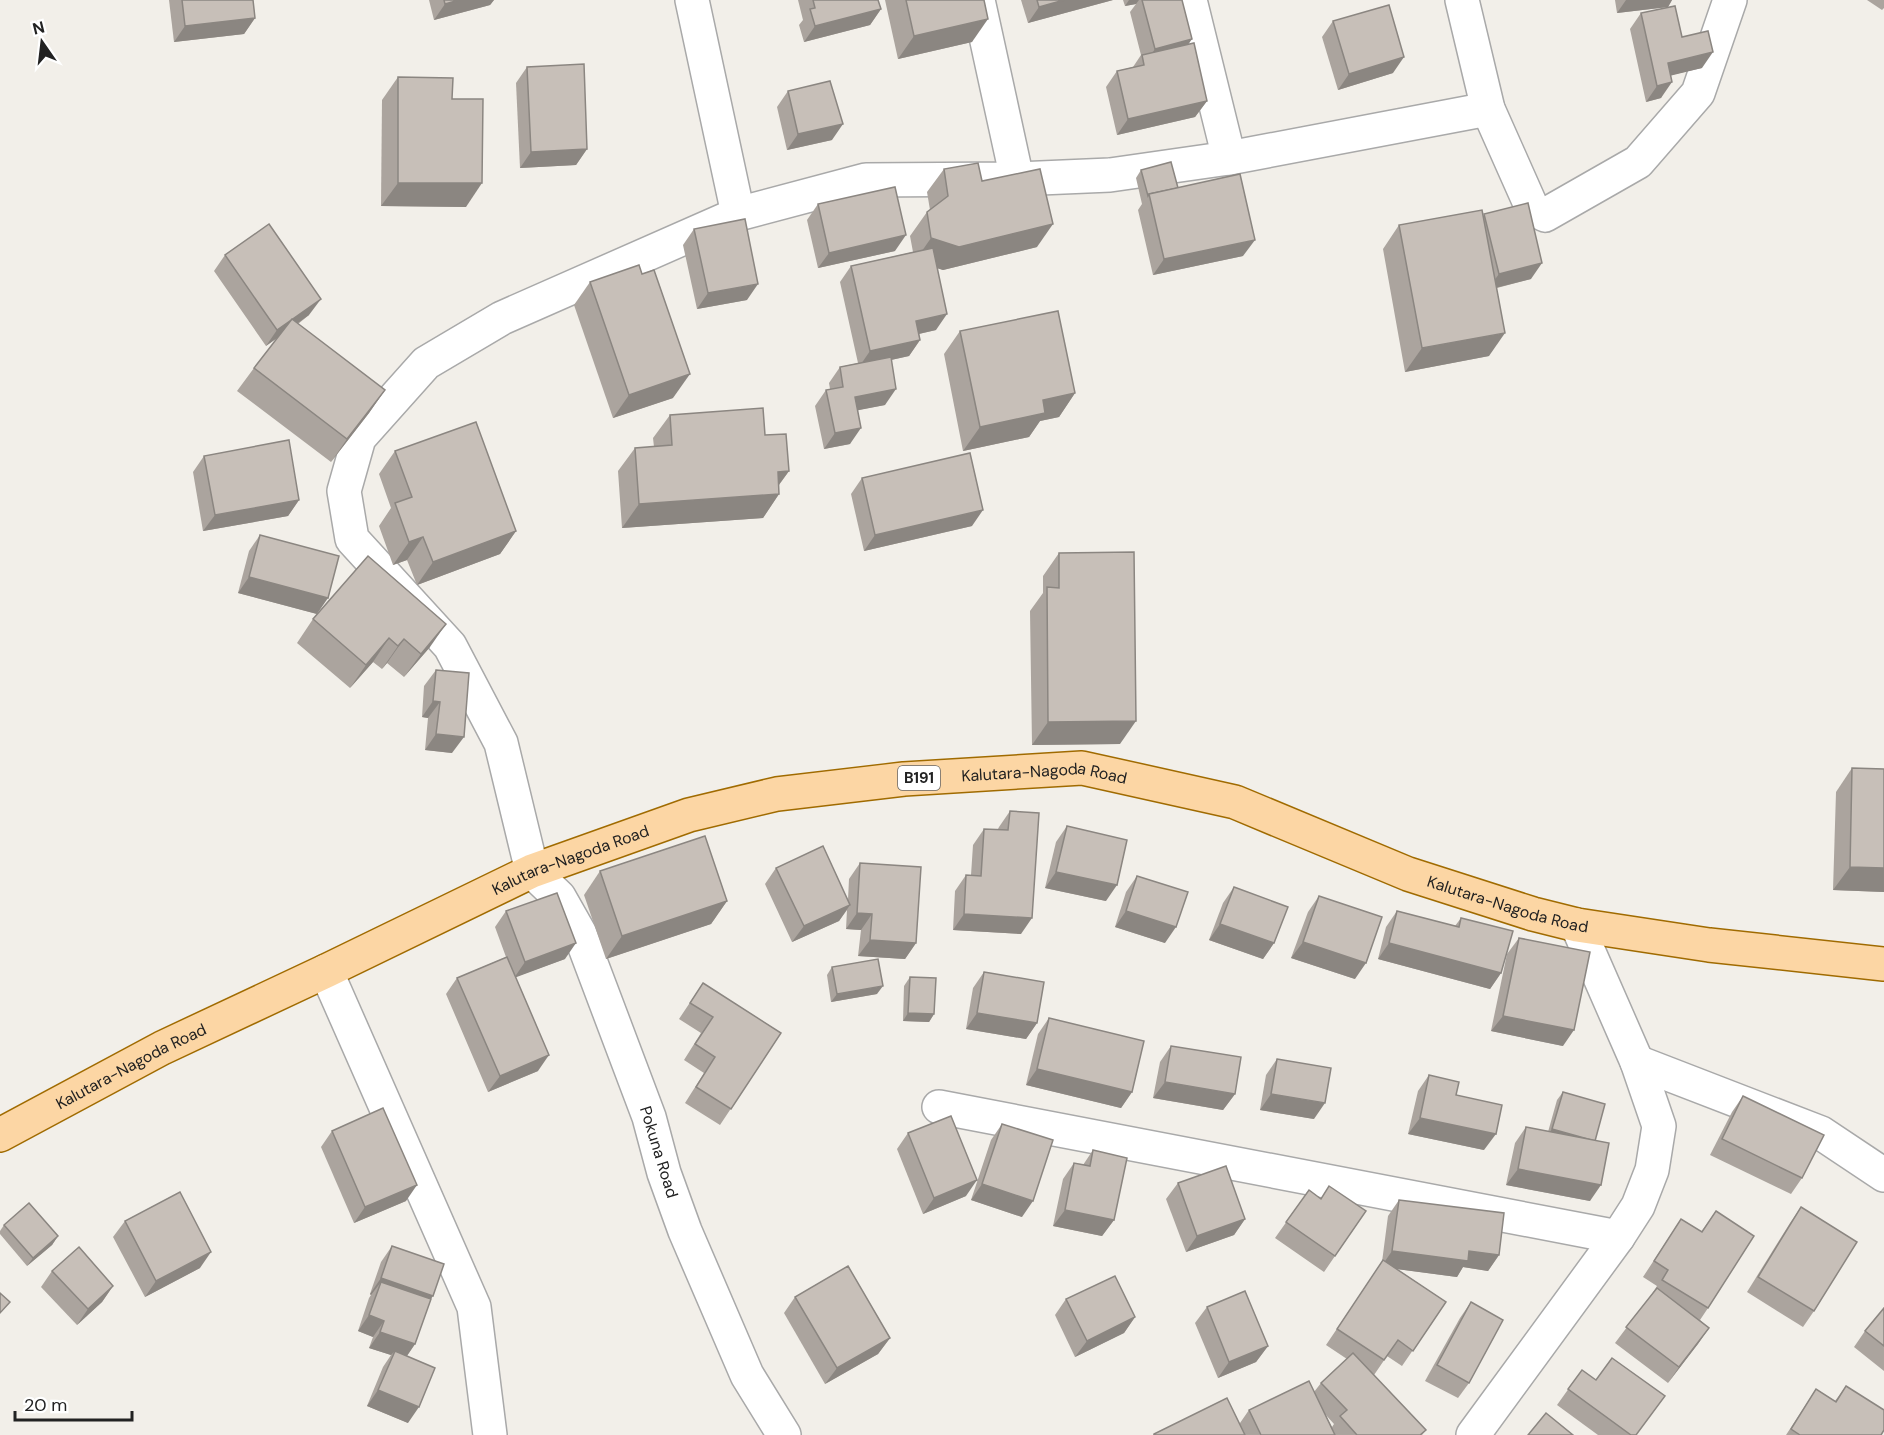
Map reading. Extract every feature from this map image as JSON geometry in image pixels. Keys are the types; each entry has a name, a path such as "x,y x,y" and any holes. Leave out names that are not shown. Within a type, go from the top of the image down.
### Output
{"main road":[{"name":"Kalutara-Nagoda Road","path":"0,1135 162,1048 532,872 689,815 777,794 904,779 1082,768 1235,802 1408,874 1533,914 1577,925 1708,945 1884,964"}],"street":[{"path":"692,0 738,214"},
{"path":"978,0 1017,179"},
{"path":"1190,0 1229,158"},
{"path":"1462,0 1488,109 1532,208 1545,215 1638,162 1698,93 1730,0"},
{"path":"532,872 501,743 450,646 352,539 344,490 359,438 426,363 502,318 738,214 867,180 1017,179 1110,175 1229,158 1488,109"},
{"name":"Pokuna Road","path":"532,872 559,897 580,934 649,1117 664,1173 685,1231 747,1375 784,1435"},
{"path":"1473,1435 1618,1237 1638,1206 1652,1170 1659,1125 1637,1062 1577,925"},
{"path":"326,971 474,1307 490,1435"},
{"path":"1637,1062 1821,1133 1884,1174"},
{"path":"939,1107 1618,1237"}],"building":[{"path":"182,0 253,0 255,18 185,26"},
{"path":"444,0 459,0 445,4"},
{"path":"813,0 878,0 881,9 815,26 810,9 815,8"},
{"path":"906,0 984,0 988,19 914,36"},
{"path":"1037,0 1064,0 1039,7"},
{"path":"1142,0 1182,0 1192,39 1155,49"},
{"path":"1389,5 1404,57 1349,74 1333,21"},
{"path":"1675,6 1682,37 1708,31 1713,52 1668,63 1672,82 1657,86 1641,13"},
{"path":"1194,43 1207,101 1128,119 1117,71 1144,65 1142,55"},
{"path":"584,64 587,149 531,152 527,67"},
{"path":"398,77 453,78 452,99 483,99 482,183 398,183"},
{"path":"830,81 843,124 798,134 788,91"},
{"path":"1171,162 1178,188 1148,196 1141,170"},
{"path":"978,163 982,181 1040,169 1053,224 959,247 931,238 927,212 948,196 944,169"},
{"path":"1240,174 1255,240 1164,259 1149,194"},
{"path":"895,187 906,235 829,253 818,204"},
{"path":"1528,203 1542,263 1499,274 1484,214"},
{"path":"1482,210 1505,333 1422,348 1399,225"},
{"path":"745,219 758,284 708,293 694,229"},
{"path":"269,224 321,299 277,330 225,255"},
{"path":"933,248 947,314 916,321 920,340 870,351 851,266"},
{"path":"639,265 642,274 654,270 690,374 629,395 590,282"},
{"path":"1058,311 1075,393 1043,400 1045,413 980,427 960,331"},
{"path":"292,319 385,390 347,439 254,368"},
{"path":"891,357 896,389 855,397 861,428 835,433 826,390 843,387 840,367"},
{"path":"763,408 765,435 786,434 789,471 778,472 779,494 639,504 635,448 672,445 670,415"},
{"path":"476,422 516,531 433,562 423,537 409,542 395,503 412,497 395,451"},
{"path":"289,440 299,500 215,515 204,456"},
{"path":"970,453 983,510 875,535 862,478"},
{"path":"260,535 339,556 328,598 249,577"},
{"path":"1134,552 1136,721 1048,722 1047,587 1059,588 1059,553"},
{"path":"368,556 446,624 421,654 404,639 398,646 389,638 366,665 313,619"},
{"path":"436,670 469,673 464,737 436,734 440,702 433,701"},
{"path":"1852,768 1884,769 1884,868 1850,867"},
{"path":"1010,811 1039,813 1032,918 964,914 966,875 981,876 984,829 1008,830"},
{"path":"1067,826 1127,840 1117,885 1056,872"},
{"path":"705,836 727,901 622,936 600,871"},
{"path":"823,846 850,905 804,926 776,868"},
{"path":"860,863 921,867 916,943 870,940 872,914 857,913"},
{"path":"1137,876 1188,892 1176,927 1126,911"},
{"path":"1234,887 1288,907 1274,943 1220,924"},
{"path":"557,893 576,943 525,962 506,911"},
{"path":"1319,896 1382,917 1366,963 1303,942"},
{"path":"1397,911 1459,927 1461,918 1513,931 1501,973 1389,943"},
{"path":"1519,938 1590,952 1574,1030 1503,1016"},
{"path":"507,957 549,1055 500,1076 457,978"},
{"path":"878,959 883,986 837,994 832,967"},
{"path":"984,972 1044,982 1037,1023 977,1013"},
{"path":"910,977 936,978 934,1014 908,1013"},
{"path":"703,983 781,1033 731,1109 696,1087 715,1057 695,1044 713,1017 690,1003"},
{"path":"1049,1018 1144,1041 1132,1092 1037,1069"},
{"path":"1171,1046 1241,1057 1235,1094 1165,1082"},
{"path":"1277,1059 1331,1068 1325,1103 1271,1094"},
{"path":"1429,1075 1459,1082 1456,1095 1502,1105 1496,1134 1420,1118"},
{"path":"1563,1092 1605,1104 1595,1141 1552,1129"},
{"path":"1743,1096 1824,1135 1802,1178 1722,1139"},
{"path":"383,1108 417,1185 365,1207 332,1131"},
{"path":"951,1116 977,1180 934,1198 908,1133"},
{"path":"1002,1124 1053,1140 1033,1201 982,1184"},
{"path":"1526,1127 1609,1143 1601,1185 1518,1169"},
{"path":"1093,1150 1127,1158 1114,1220 1065,1210 1074,1163 1090,1166"},
{"path":"1226,1166 1245,1219 1197,1236 1178,1183"},
{"path":"1329,1186 1366,1211 1335,1256 1286,1222 1309,1190 1321,1199"},
{"path":"180,1192 211,1252 156,1281 125,1221"},
{"path":"1399,1200 1504,1213 1499,1255 1469,1251 1468,1261 1392,1251"},
{"path":"29,1203 58,1236 33,1258 4,1225"},
{"path":"1801,1207 1857,1242 1814,1311 1758,1277"},
{"path":"1716,1211 1754,1236 1708,1308 1662,1280 1668,1270 1654,1261 1681,1219 1702,1232"},
{"path":"392,1246 444,1264 433,1296 381,1278"},
{"path":"79,1247 113,1286 88,1309 52,1271"},
{"path":"1383,1260 1446,1302 1413,1351 1398,1340 1384,1360 1337,1329"},
{"path":"848,1266 890,1338 837,1368 795,1297"},
{"path":"1115,1276 1135,1317 1087,1341 1066,1299"},
{"path":"381,1282 431,1299 415,1344 380,1332 384,1321 369,1315"},
{"path":"1657,1288 1709,1328 1679,1367 1626,1327"},
{"path":"1245,1291 1268,1346 1229,1362 1207,1307"},
{"path":"0,1293 10,1302 0,1313"},
{"path":"1471,1302 1503,1320 1469,1383 1437,1365"},
{"path":"1884,1308 1884,1346 1865,1331"},
{"path":"395,1351 435,1368 419,1407 378,1390"},
{"path":"1353,1353 1426,1430 1420,1435 1357,1435 1340,1416 1347,1410 1321,1383"},
{"path":"1612,1358 1665,1396 1636,1435 1631,1435 1568,1389 1582,1370 1596,1380"},
{"path":"1309,1381 1335,1435 1261,1435 1249,1410"},
{"path":"1846,1386 1884,1410 1884,1430 1881,1435 1800,1435 1791,1429 1816,1389 1836,1402"},
{"path":"1227,1398 1245,1435 1154,1435 1154,1434"},
{"path":"1546,1413 1573,1435 1528,1435"}]}
